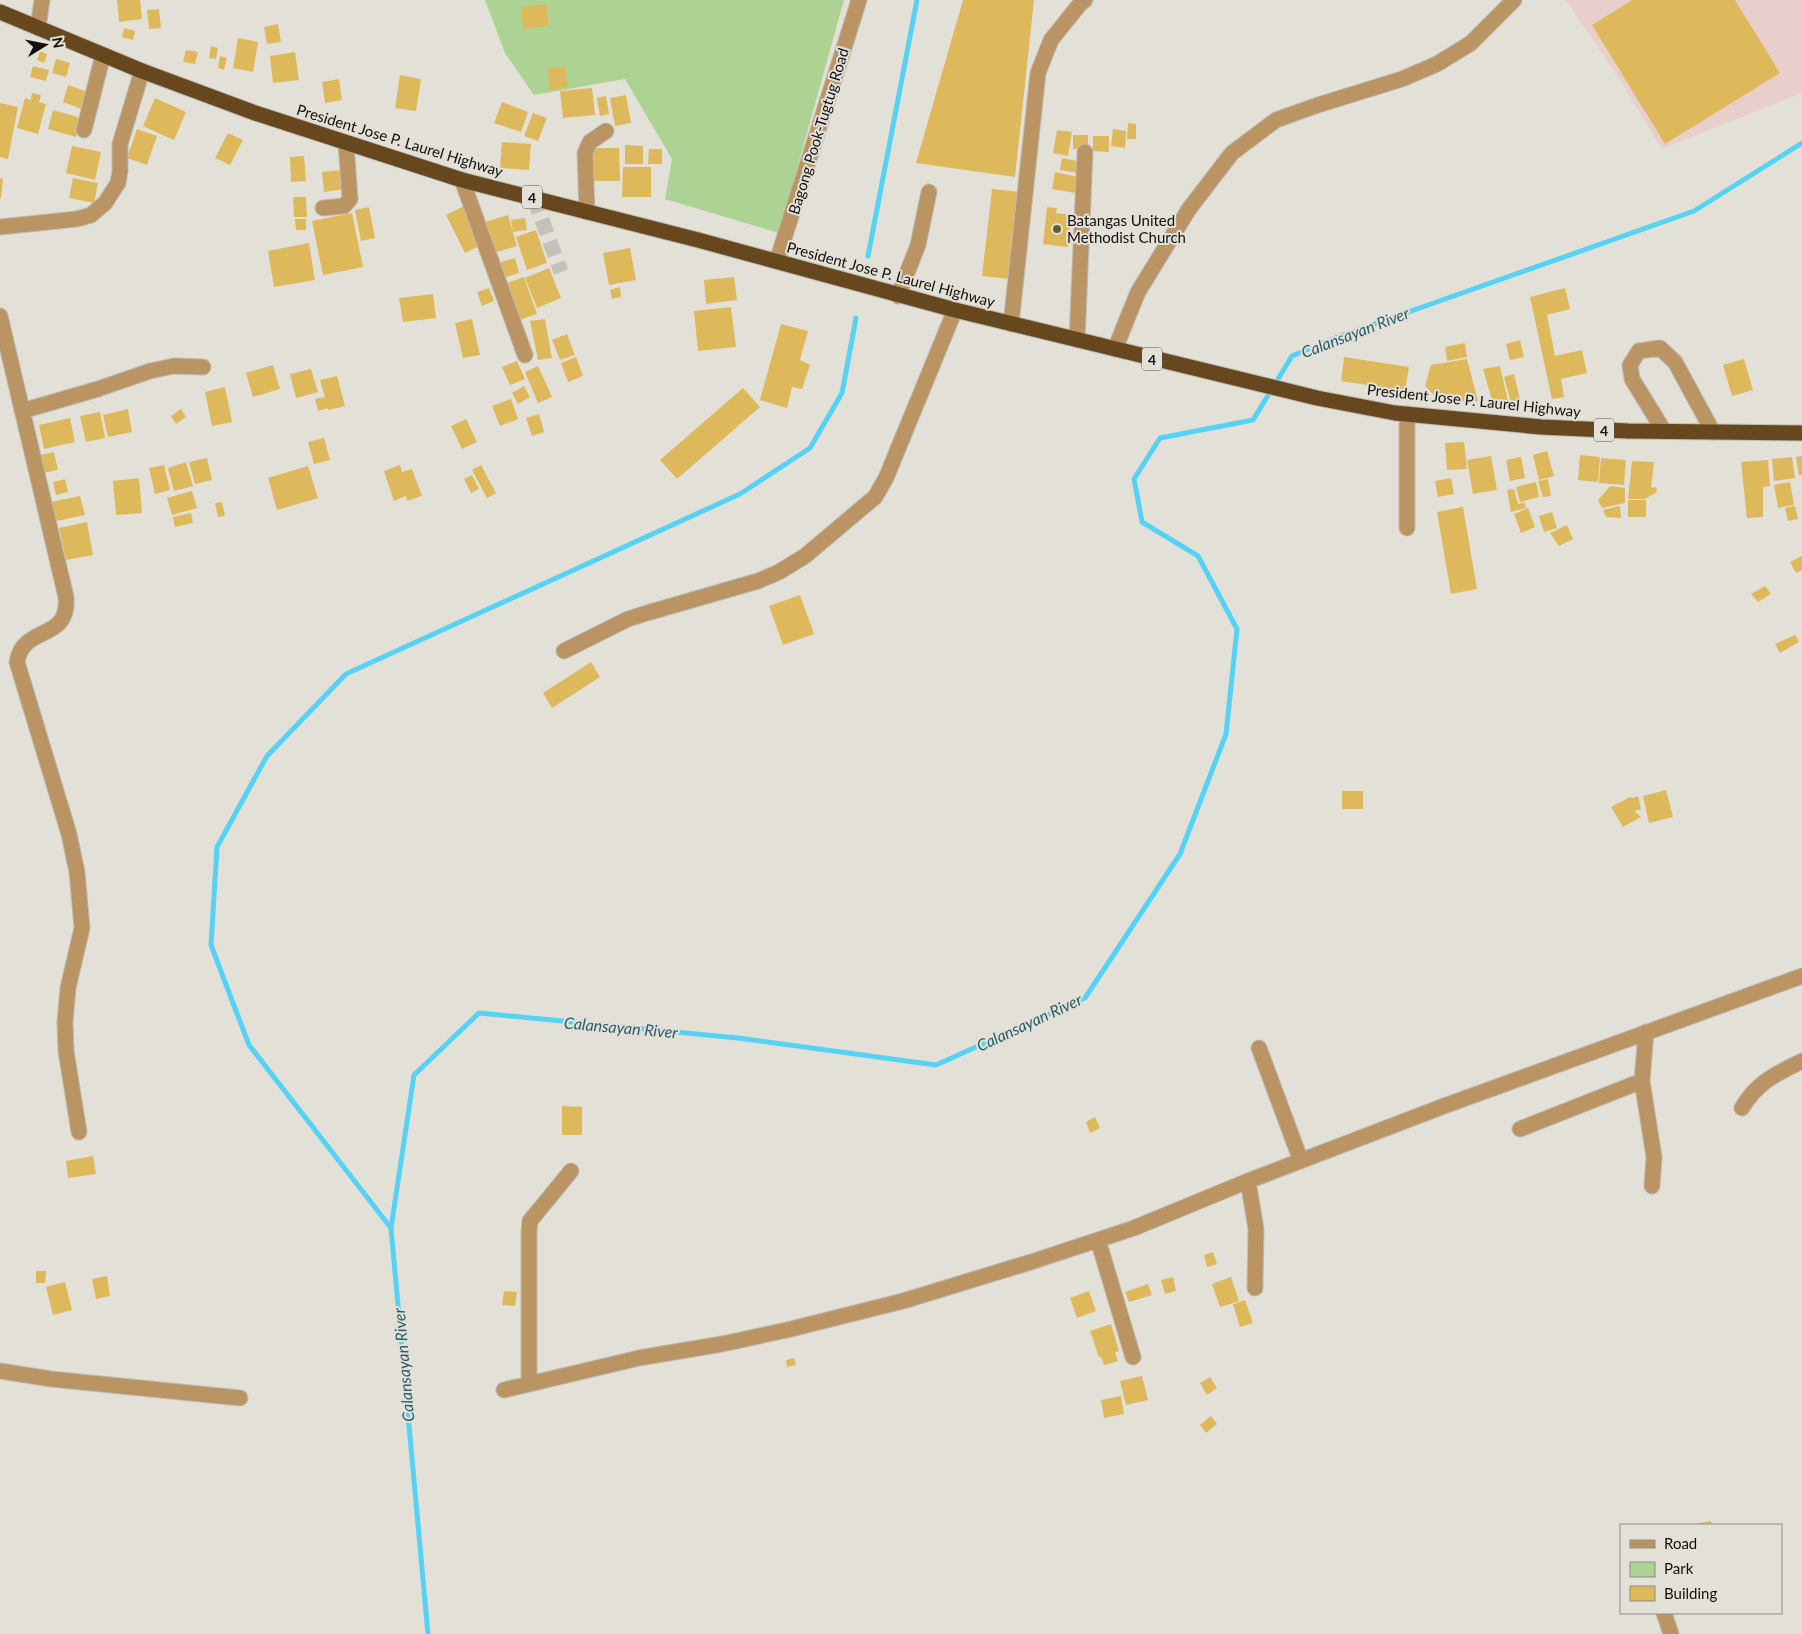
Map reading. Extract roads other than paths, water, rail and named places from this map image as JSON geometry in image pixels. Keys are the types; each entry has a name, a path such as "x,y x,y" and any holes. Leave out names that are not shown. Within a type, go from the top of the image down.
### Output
{"highway":[{"name":"President Jose P. Laurel Highway","path":"0,12 103,56 256,113 462,180 777,261 898,296 1317,398 1407,414 1541,427 1802,433"}],"street":[{"path":"38,28 42,0"},
{"name":"Bagong Pook-Tugtug Road","path":"777,261 859,0"},
{"path":"1011,324 1038,74 1051,40 1085,0"},
{"path":"1115,349 1138,292 1189,209 1232,153 1276,120 1402,79 1437,64 1470,43 1514,0"},
{"path":"84,130 103,56"},
{"path":"0,227 77,219 91,215 105,204 118,184 120,144 142,71"},
{"path":"587,212 585,153 590,142 606,132"},
{"path":"323,208 344,206 350,199 346,143"},
{"path":"1077,340 1086,152"},
{"path":"462,180 525,354"},
{"path":"898,296 918,245 930,192"},
{"path":"564,651 614,626 646,613 758,581 779,572 805,556 875,497 886,478 955,310"},
{"path":"0,316 67,607 63,620 59,624 29,640 24,645 17,657 17,662 69,834 77,872 82,928 68,988 65,1022 66,1052 79,1132"},
{"path":"1664,431 1632,379 1630,365 1639,351 1660,348 1675,362 1713,432"},
{"path":"22,411 98,389 150,371 174,366 203,367"},
{"path":"1407,414 1407,528"},
{"path":"504,1390 529,1382 639,1358 722,1344 884,1306 1098,1240 1134,1228 1301,1161 1646,1032 1802,976"},
{"path":"1646,1032 1642,1081 1654,1157 1652,1186"},
{"path":"1259,1048 1301,1161"},
{"path":"1742,1108 1748,1096 1758,1085 1802,1061"},
{"path":"1520,1129 1642,1081"},
{"path":"529,1382 530,1221 571,1171"},
{"path":"1248,1181 1256,1229 1255,1288"},
{"path":"1098,1240 1133,1357"},
{"path":"0,1371 51,1379 240,1398"},
{"path":"1664,1614 1670,1634"}],"waterway":[{"path":"868,256 917,0"},
{"name":"Calansayan River","path":"428,1634 391,1228 414,1075 479,1013 738,1038 936,1065 1085,998 1180,854 1226,734 1237,629 1198,556 1142,522 1134,479 1160,438 1253,420 1292,356 1335,338 1694,211 1802,143"},
{"path":"391,1228 249,1045 211,945 217,847 267,756 346,674 740,494 810,448 842,393 856,318"}],"tunnel":[{"path":"534,198 561,272"}],"place":[{"name":"Batangas United Methodist Church","path":"1057,229"}]}
